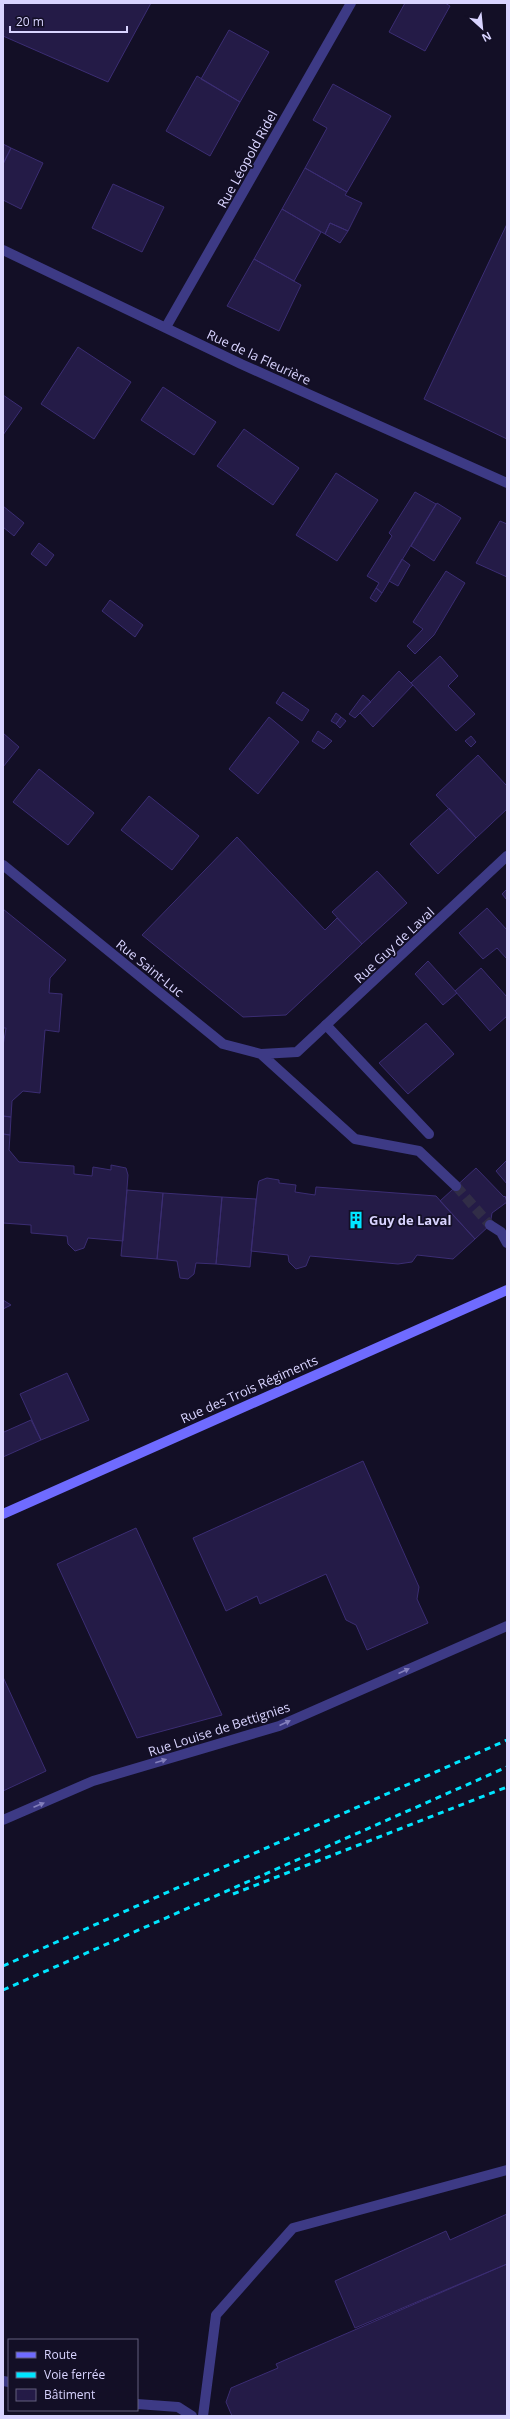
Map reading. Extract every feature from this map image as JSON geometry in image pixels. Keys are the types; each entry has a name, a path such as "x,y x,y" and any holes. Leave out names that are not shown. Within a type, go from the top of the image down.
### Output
{"main road":[{"name":"Rue des Trois Régiments","path":"3,1514 507,1290"}],"street":[{"name":"Rue Léopold Ridel","path":"166,328 350,3"},
{"name":"Rue de la Fleurière","path":"3,250 241,364 507,483"},
{"name":"Rue Guy de Laval","path":"297,1052 507,856"},
{"name":"Rue Saint-Luc","path":"3,864 222,1044 262,1054 297,1052"},
{"path":"326,1025 429,1134"},
{"path":"262,1054 355,1139 419,1151 456,1186"},
{"path":"490,1224 501,1232 507,1243"},
{"name":"Rue Louise de Bettignies","path":"3,1820 93,1781 279,1726 507,1626"},
{"path":"203,2416 216,2315 293,2228 507,2170"},
{"path":"138,2404 178,2407 192,2416"}],"building":[{"path":"3,3 151,3 108,82 3,36"},
{"path":"405,3 445,3 450,6 425,51 389,32"},
{"path":"229,30 269,52 240,102 201,79"},
{"path":"197,76 240,102 210,156 166,131"},
{"path":"333,84 391,116 347,192 305,168 327,128 313,120"},
{"path":"3,144 11,148 3,164"},
{"path":"11,148 43,163 21,209 3,200 3,164"},
{"path":"305,168 347,192 345,195 362,203 348,231 330,223 325,234 282,209"},
{"path":"113,184 164,207 142,252 92,228"},
{"path":"282,209 321,232 294,281 254,259"},
{"path":"330,223 348,231 340,243 325,234"},
{"path":"507,224 507,439 424,399"},
{"path":"254,259 301,285 279,331 227,306"},
{"path":"78,347 131,382 94,439 41,404"},
{"path":"163,387 216,422 194,455 141,420"},
{"path":"3,395 22,408 3,435"},
{"path":"244,429 299,468 273,505 217,466"},
{"path":"336,473 378,500 337,561 296,535"},
{"path":"415,492 436,504 382,593 376,588 379,583 367,576 392,536 389,533"},
{"path":"437,503 461,518 434,561 411,546"},
{"path":"3,506 24,523 14,536 3,527"},
{"path":"500,521 507,524 507,577 476,563"},
{"path":"39,543 54,555 46,566 31,554"},
{"path":"402,559 410,565 398,586 389,581"},
{"path":"446,571 465,583 434,635 415,654 407,646 423,629 413,622"},
{"path":"376,588 382,593 376,602 370,598"},
{"path":"110,600 143,625 135,637 102,611"},
{"path":"440,656 458,676 448,686 475,714 456,731 411,683"},
{"path":"399,671 413,685 373,727 360,713"},
{"path":"283,692 309,710 302,721 276,703"},
{"path":"363,695 371,702 355,718 349,714"},
{"path":"336,713 341,717 336,724 331,721"},
{"path":"269,717 299,742 258,794 229,769"},
{"path":"341,717 346,721 340,728 336,724"},
{"path":"318,731 332,741 324,749 312,741"},
{"path":"3,733 19,747 3,767"},
{"path":"471,736 476,742 471,747 465,741"},
{"path":"478,755 507,786 507,809 476,838 436,795"},
{"path":"39,769 94,813 68,845 13,802"},
{"path":"149,796 199,836 172,870 121,830"},
{"path":"449,808 476,838 438,874 410,844"},
{"path":"237,837 325,930 337,918 362,944 286,1015 243,1017 142,935"},
{"path":"377,871 407,903 362,944 332,912"},
{"path":"507,889 507,900 502,894"},
{"path":"487,908 507,930 507,959 497,948 483,959 459,933"},
{"path":"3,909 66,960 50,978 49,993 62,994 59,1032 45,1030 40,1093 23,1091 12,1101 11,1117 3,1116 3,1046 6,1028 3,1028"},
{"path":"428,961 457,993 443,1005 415,974"},
{"path":"481,968 507,997 507,1016 490,1031 455,991"},
{"path":"426,1023 454,1054 408,1094 379,1063"},
{"path":"3,1116 11,1117 10,1135 3,1134"},
{"path":"3,1134 10,1135 9,1150 19,1162 74,1166 74,1174 92,1176 93,1167 111,1170 111,1165 126,1168 128,1175 123,1241 88,1238 84,1248 75,1251 68,1244 67,1236 31,1233 31,1225 3,1223"},
{"path":"507,1160 507,1184 496,1171"},
{"name":"Guy de Laval","path":"476,1168 504,1197 505,1196 507,1202 492,1213 490,1225 475,1239 440,1201"},
{"name":"Guy de Laval","path":"267,1178 279,1180 279,1183 296,1185 295,1192 315,1195 316,1187 436,1196 475,1239 453,1259 417,1255 412,1262 398,1264 310,1256 306,1266 296,1269 289,1262 288,1255 251,1251 258,1185 259,1181"},
{"path":"127,1190 163,1193 157,1259 121,1256"},
{"path":"163,1193 222,1197 216,1264 196,1263 194,1274 188,1279 180,1278 177,1261 157,1259"},
{"path":"222,1197 256,1199 250,1267 216,1264"},
{"path":"3,1300 11,1305 3,1309"},
{"path":"67,1373 89,1420 41,1440 20,1394"},
{"path":"31,1420 41,1440 3,1457 3,1430 4,1432"},
{"path":"363,1461 419,1587 417,1599 428,1623 367,1650 356,1625 346,1620 326,1574 260,1604 257,1596 226,1611 193,1538"},
{"path":"136,1528 222,1715 137,1738 57,1564"},
{"path":"3,1677 46,1771 3,1791"},
{"path":"507,2214 507,2264 355,2328 335,2281 446,2231 450,2240"},
{"path":"507,2264 507,2415 232,2416 226,2402 231,2388 278,2368 276,2364"}],"tunnel":[{"path":"456,1186 490,1225"}],"railway":[{"path":"3,1966 507,1740"},
{"path":"3,1990 507,1767"},
{"path":"233,1894 507,1787"}],"place":[{"name":"Guy de Laval","path":"356,1220"}]}
